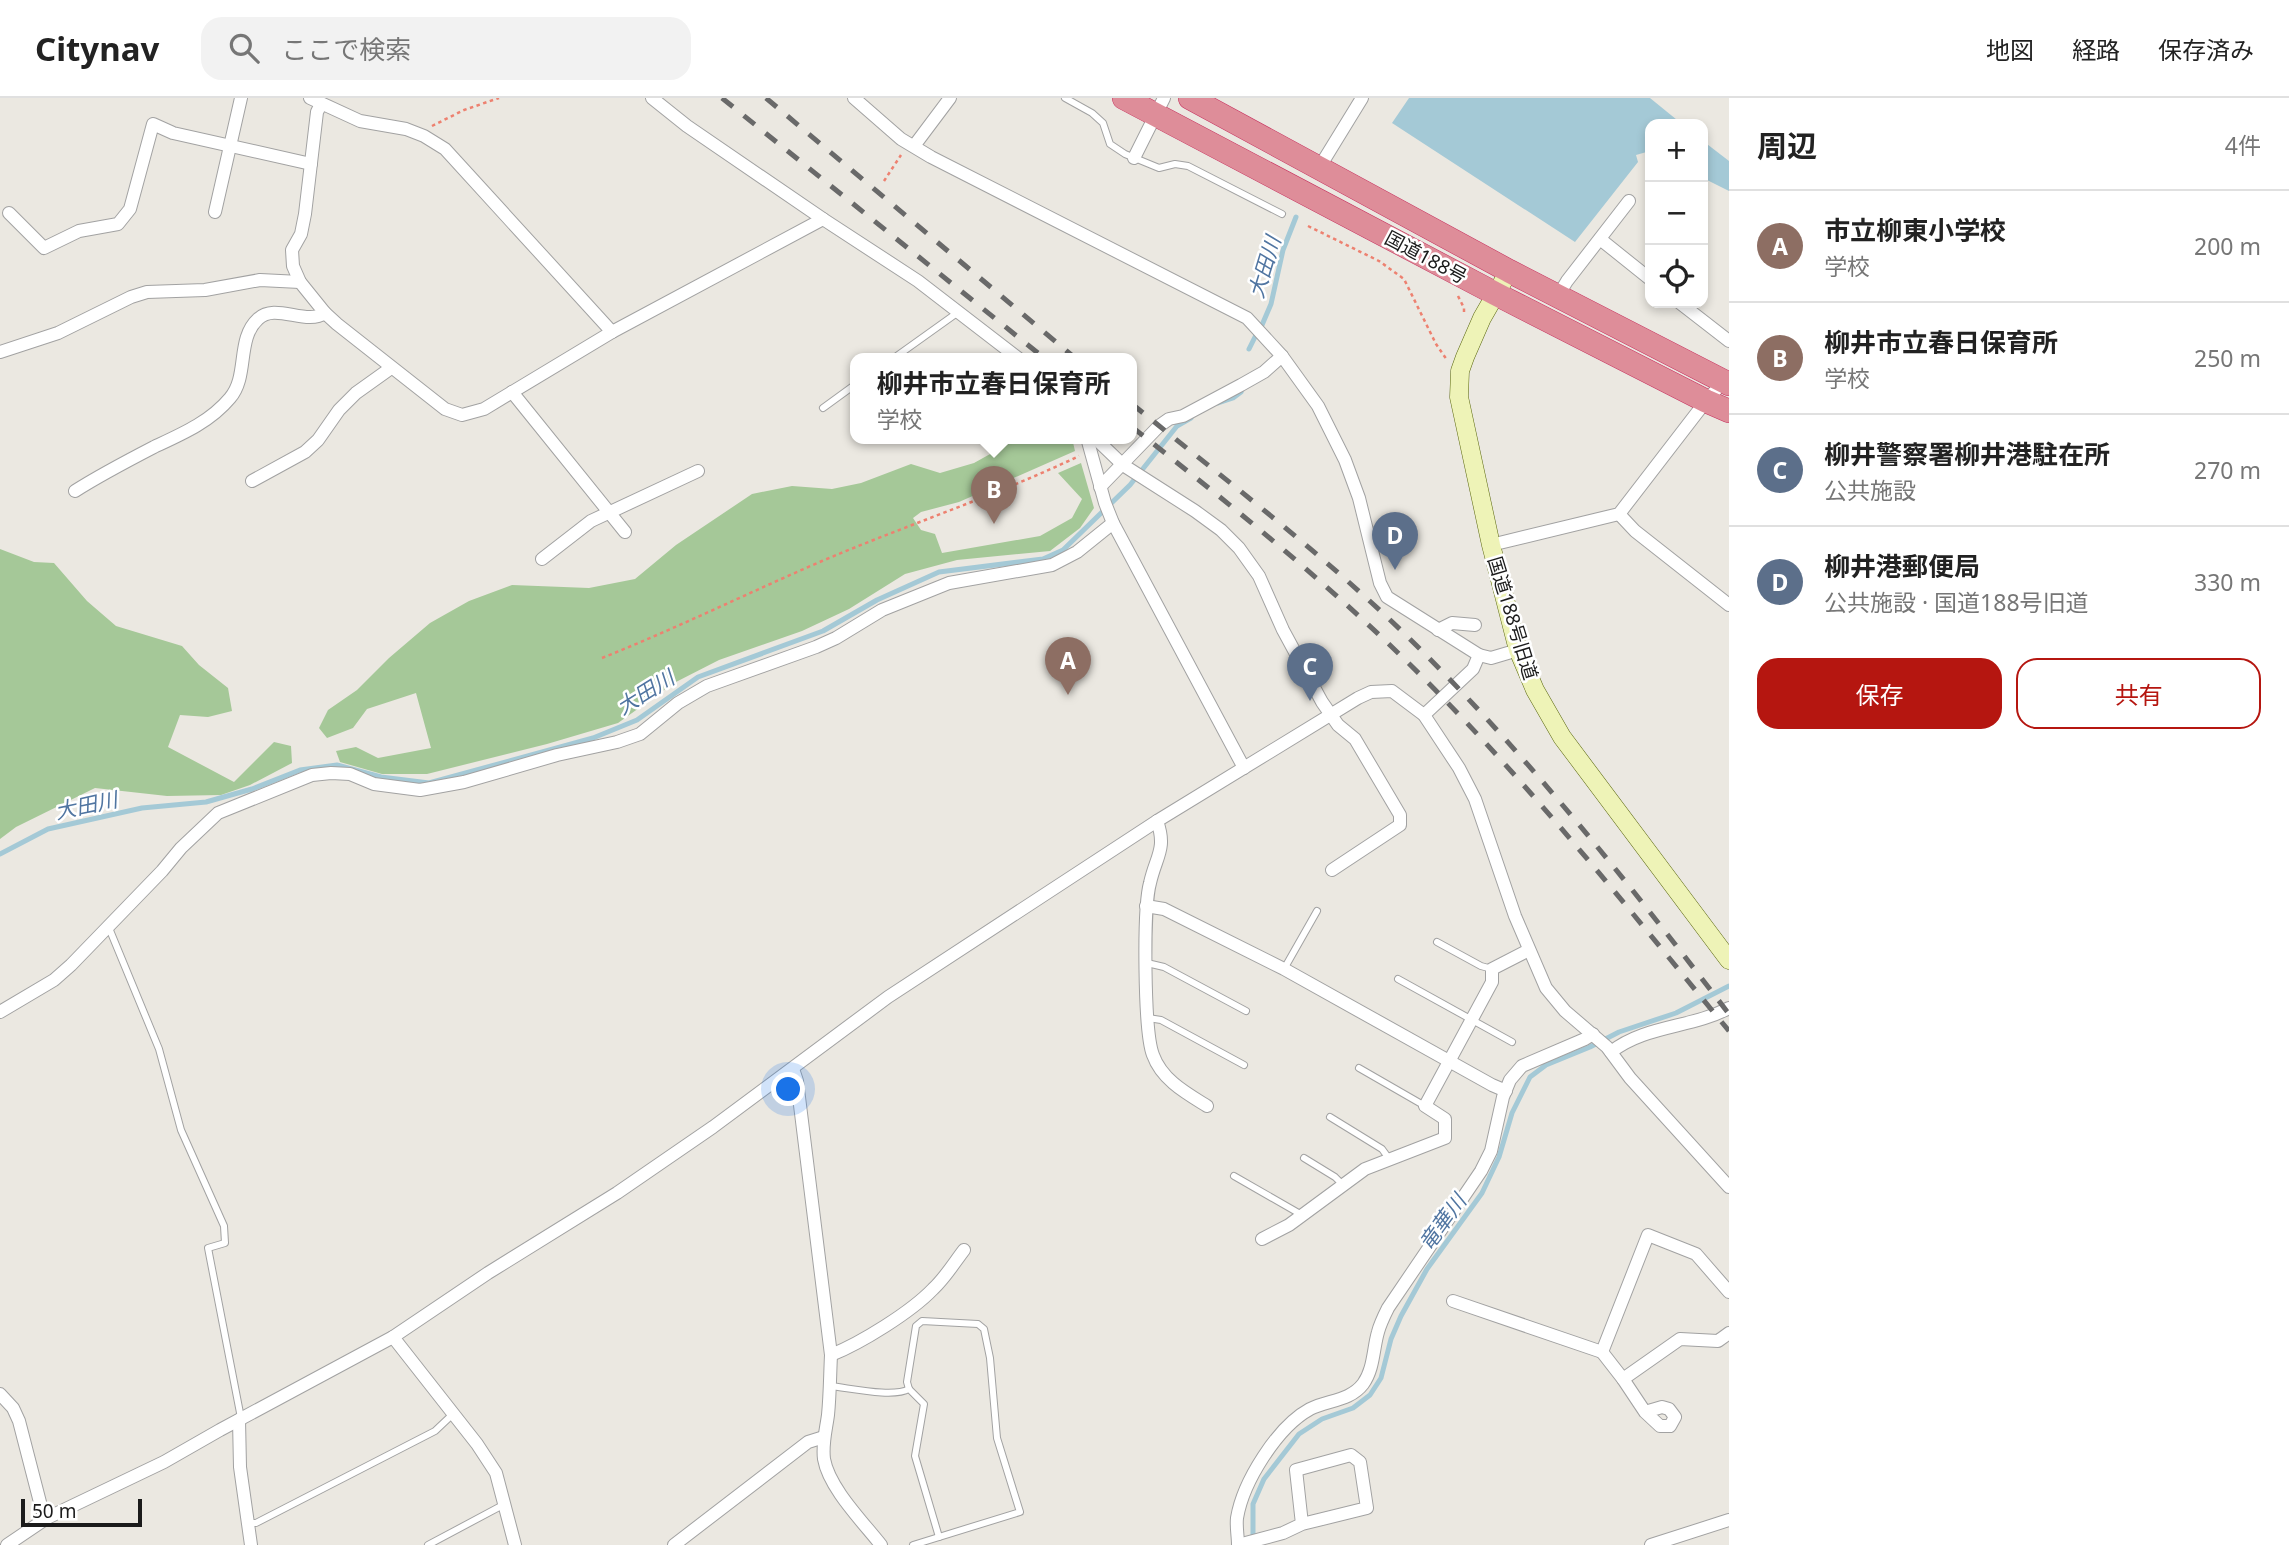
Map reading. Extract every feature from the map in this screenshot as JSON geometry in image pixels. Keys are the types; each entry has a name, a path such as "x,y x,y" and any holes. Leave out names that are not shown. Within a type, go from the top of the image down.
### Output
{"highway":[{"name":"国道188号","path":"1124,98 1160,106 1496,294 1729,411"},
{"name":"国道188号","path":"1190,98 1509,271 1727,380"}],"street":[{"path":"215,212 241,98"},
{"path":"652,98 687,126 918,281 1012,353"},
{"path":"854,98 901,139 931,157 1247,318 1282,356 1318,406 1345,460 1359,498 1380,583 1387,597 1479,655 1491,658 1518,650"},
{"path":"914,146 950,98"},
{"path":"1319,169 1362,98"},
{"path":"612,332 445,149 406,129 360,121 316,101 317,113 305,214 292,250 293,266 300,282 325,313 391,368 446,409 462,415 484,409 612,332 823,219"},
{"path":"1134,158 1160,106"},
{"path":"9,213 44,248 79,231 118,224 130,209 153,124 173,133 311,164"},
{"path":"1558,296 1629,201"},
{"path":"1600,239 1645,275"},
{"name":"国道188号旧道","path":"1509,271 1482,318 1460,370 1459,397 1491,545 1518,650 1535,690 1562,737 1729,960"},
{"path":"0,352 58,333 146,292 205,290 260,280 300,282"},
{"path":"1686,308 1729,341"},
{"path":"75,491 199,424 232,397 239,384 246,342 257,319 266,314 315,317 325,313"},
{"path":"1100,487 1158,426 1169,419 1183,416 1241,385 1264,372 1282,356"},
{"path":"252,481 305,452 356,393 391,368"},
{"path":"1491,545 1619,514 1706,401 1727,380"},
{"path":"512,392 625,532"},
{"path":"1088,444 1109,513 1244,768"},
{"path":"1101,444 1123,465 1195,511 1221,530 1239,548 1259,576 1283,630 1322,702 1338,725 1355,740 1400,814 1400,825 1332,870"},
{"path":"542,559 608,511 698,471"},
{"path":"0,1012 54,980 109,928 181,848 218,813 312,775 331,772 350,774 374,784 420,790 464,782 557,755 617,742 640,734 678,703 706,686 816,647 882,610 949,583 1052,565 1077,552 1109,513"},
{"path":"1619,514 1635,531 1729,605"},
{"path":"1438,630 1452,623 1475,625"},
{"path":"1424,715 1473,669 1479,655"},
{"path":"7,1545 47,1518 164,1462 393,1337 488,1273 617,1193 713,1127 888,997 1157,821 1358,698 1380,690 1392,691 1424,715 1459,768 1475,799 1528,950 1546,989 1556,1002 1603,1043 1630,1078 1729,1187"},
{"path":"1157,821 1162,836 1161,848 1149,883 1146,906 1148,1018 1153,1055 1165,1075 1181,1090 1207,1106"},
{"path":"1146,906 1164,909 1284,969 1506,1091"},
{"path":"1262,1239 1289,1225 1365,1170 1445,1138 1445,1119 1425,1106 1492,982 1492,969 1528,950"},
{"path":"1302,1524 1296,1470 1351,1455 1360,1462 1367,1508 1302,1524 1283,1534 1238,1545 1237,1521 1243,1496 1251,1477 1280,1436 1297,1418 1313,1408 1346,1396 1363,1383 1372,1364 1378,1332 1388,1308 1481,1171 1491,1151 1510,1080 1522,1066 1585,1039 1603,1043 1624,1042 1709,1017 1729,1008"},
{"path":"793,1069 797,1081 831,1355 824,1458 830,1475 844,1497 881,1545"},
{"path":"1602,1352 1648,1235 1696,1254 1729,1292"},
{"path":"831,1355 909,1310 933,1289 964,1250"},
{"path":"1453,1301 1602,1352 1645,1412"},
{"path":"1623,1379 1680,1339 1718,1341 1729,1333"},
{"path":"393,1337 496,1473 515,1545"},
{"path":"0,1394 13,1408 19,1422 42,1510 47,1518"},
{"path":"240,1419 240,1467 251,1545"},
{"path":"674,1545 808,1442 824,1437"},
{"path":"1651,1545 1729,1520"}],"lane":[{"path":"1065,98 1092,113 1103,123 1110,144 1146,165 1159,168 1175,164 1188,166 1282,214"},
{"path":"901,353 959,312"},
{"path":"823,408 850,388"},
{"path":"1284,969 1317,911"},
{"path":"109,928 159,1049 181,1130 223,1226 225,1243 208,1248 240,1419"},
{"path":"1437,942 1481,966 1492,969"},
{"path":"1147,963 1164,967 1246,1011"},
{"path":"1398,979 1512,1042"},
{"path":"1148,1018 1161,1020 1244,1065"},
{"path":"1359,1068 1425,1106"},
{"path":"1330,1117 1382,1149 1390,1160"},
{"path":"1304,1158 1335,1177 1342,1185"},
{"path":"1234,1176 1302,1216"},
{"path":"913,1545 939,1537 1020,1512 997,1438 990,1358 984,1329 978,1324 922,1321 916,1326 907,1382 909,1389 924,1404 915,1456 939,1537"},
{"path":"830,1386 891,1393 909,1389"},
{"path":"248,1523 256,1523 435,1431 453,1414"},
{"path":"428,1545 505,1504"}],"path":[{"path":"424,136 438,121 499,98"},
{"path":"884,181 905,149 914,146"},
{"path":"1308,226 1379,261 1404,278 1436,344 1448,361 1460,370"},
{"path":"602,658 667,632 823,561 969,504 1090,452"}],"green space":[{"path":"1008,444 1073,444 1075,451 959,502 921,512 913,518 921,530 935,534 942,553 1040,536 1072,518 1082,499 1058,473 1081,463 1094,508 1080,528 1050,551 957,560 905,574 849,609 802,631 719,660 674,683 618,723 547,744 427,774 382,774 340,762 336,751 356,747 378,758 431,748 416,693 367,709 353,728 327,738 319,728 328,710 357,690 430,623 469,601 512,585 589,588 635,579 676,545 752,494 792,486 832,489 861,483 911,464 940,473 974,463"},
{"path":"0,549 34,562 54,563 87,601 116,626 182,646 199,665 228,688 232,711 208,717 180,715 168,747 234,782 274,742 291,746 292,763 250,785 221,795 167,796 95,788 16,827 0,839"}],"water":[{"path":"1409,98 1650,98 1676,119 1645,119 1645,152 1636,155 1638,162 1575,242 1392,123"},
{"path":"1708,145 1729,161 1729,191 1708,180"}],"waterway":[{"name":"大田川","path":"1262,325 1271,304 1283,250 1296,217"},
{"name":"大田川","path":"1249,349 1256,335"},
{"name":"大田川","path":"1218,403 1241,392"},
{"name":"大田川","path":"0,854 48,829 142,808 206,802 252,789 300,770 337,765 381,777 429,783 593,738 637,720 698,677 823,631 877,600 939,572 1043,559 1063,550 1130,485 1177,426 1191,418"},
{"name":"竜華川","path":"1253,1542 1253,1504 1264,1479 1299,1434 1322,1419 1353,1408 1370,1395 1381,1378 1391,1339 1401,1316 1427,1269 1482,1193 1499,1157 1512,1113 1530,1077 1546,1065 1619,1032 1676,1013 1729,986"}],"railway":[{"path":"722,98 1038,353"},
{"path":"766,98 1069,353"},
{"path":"1137,408 1356,588 1426,655 1506,740 1583,830 1729,1014"},
{"path":"1137,431 1253,524 1407,661 1554,820 1729,1031"}],"place":[{"name":"柳井市立春日保育所","path":"994,524"},
{"name":"柳井港郵便局","path":"1395,570"},
{"name":"市立柳東小学校","path":"1068,695"},
{"name":"柳井警察署柳井港駐在所","path":"1310,701"}]}
